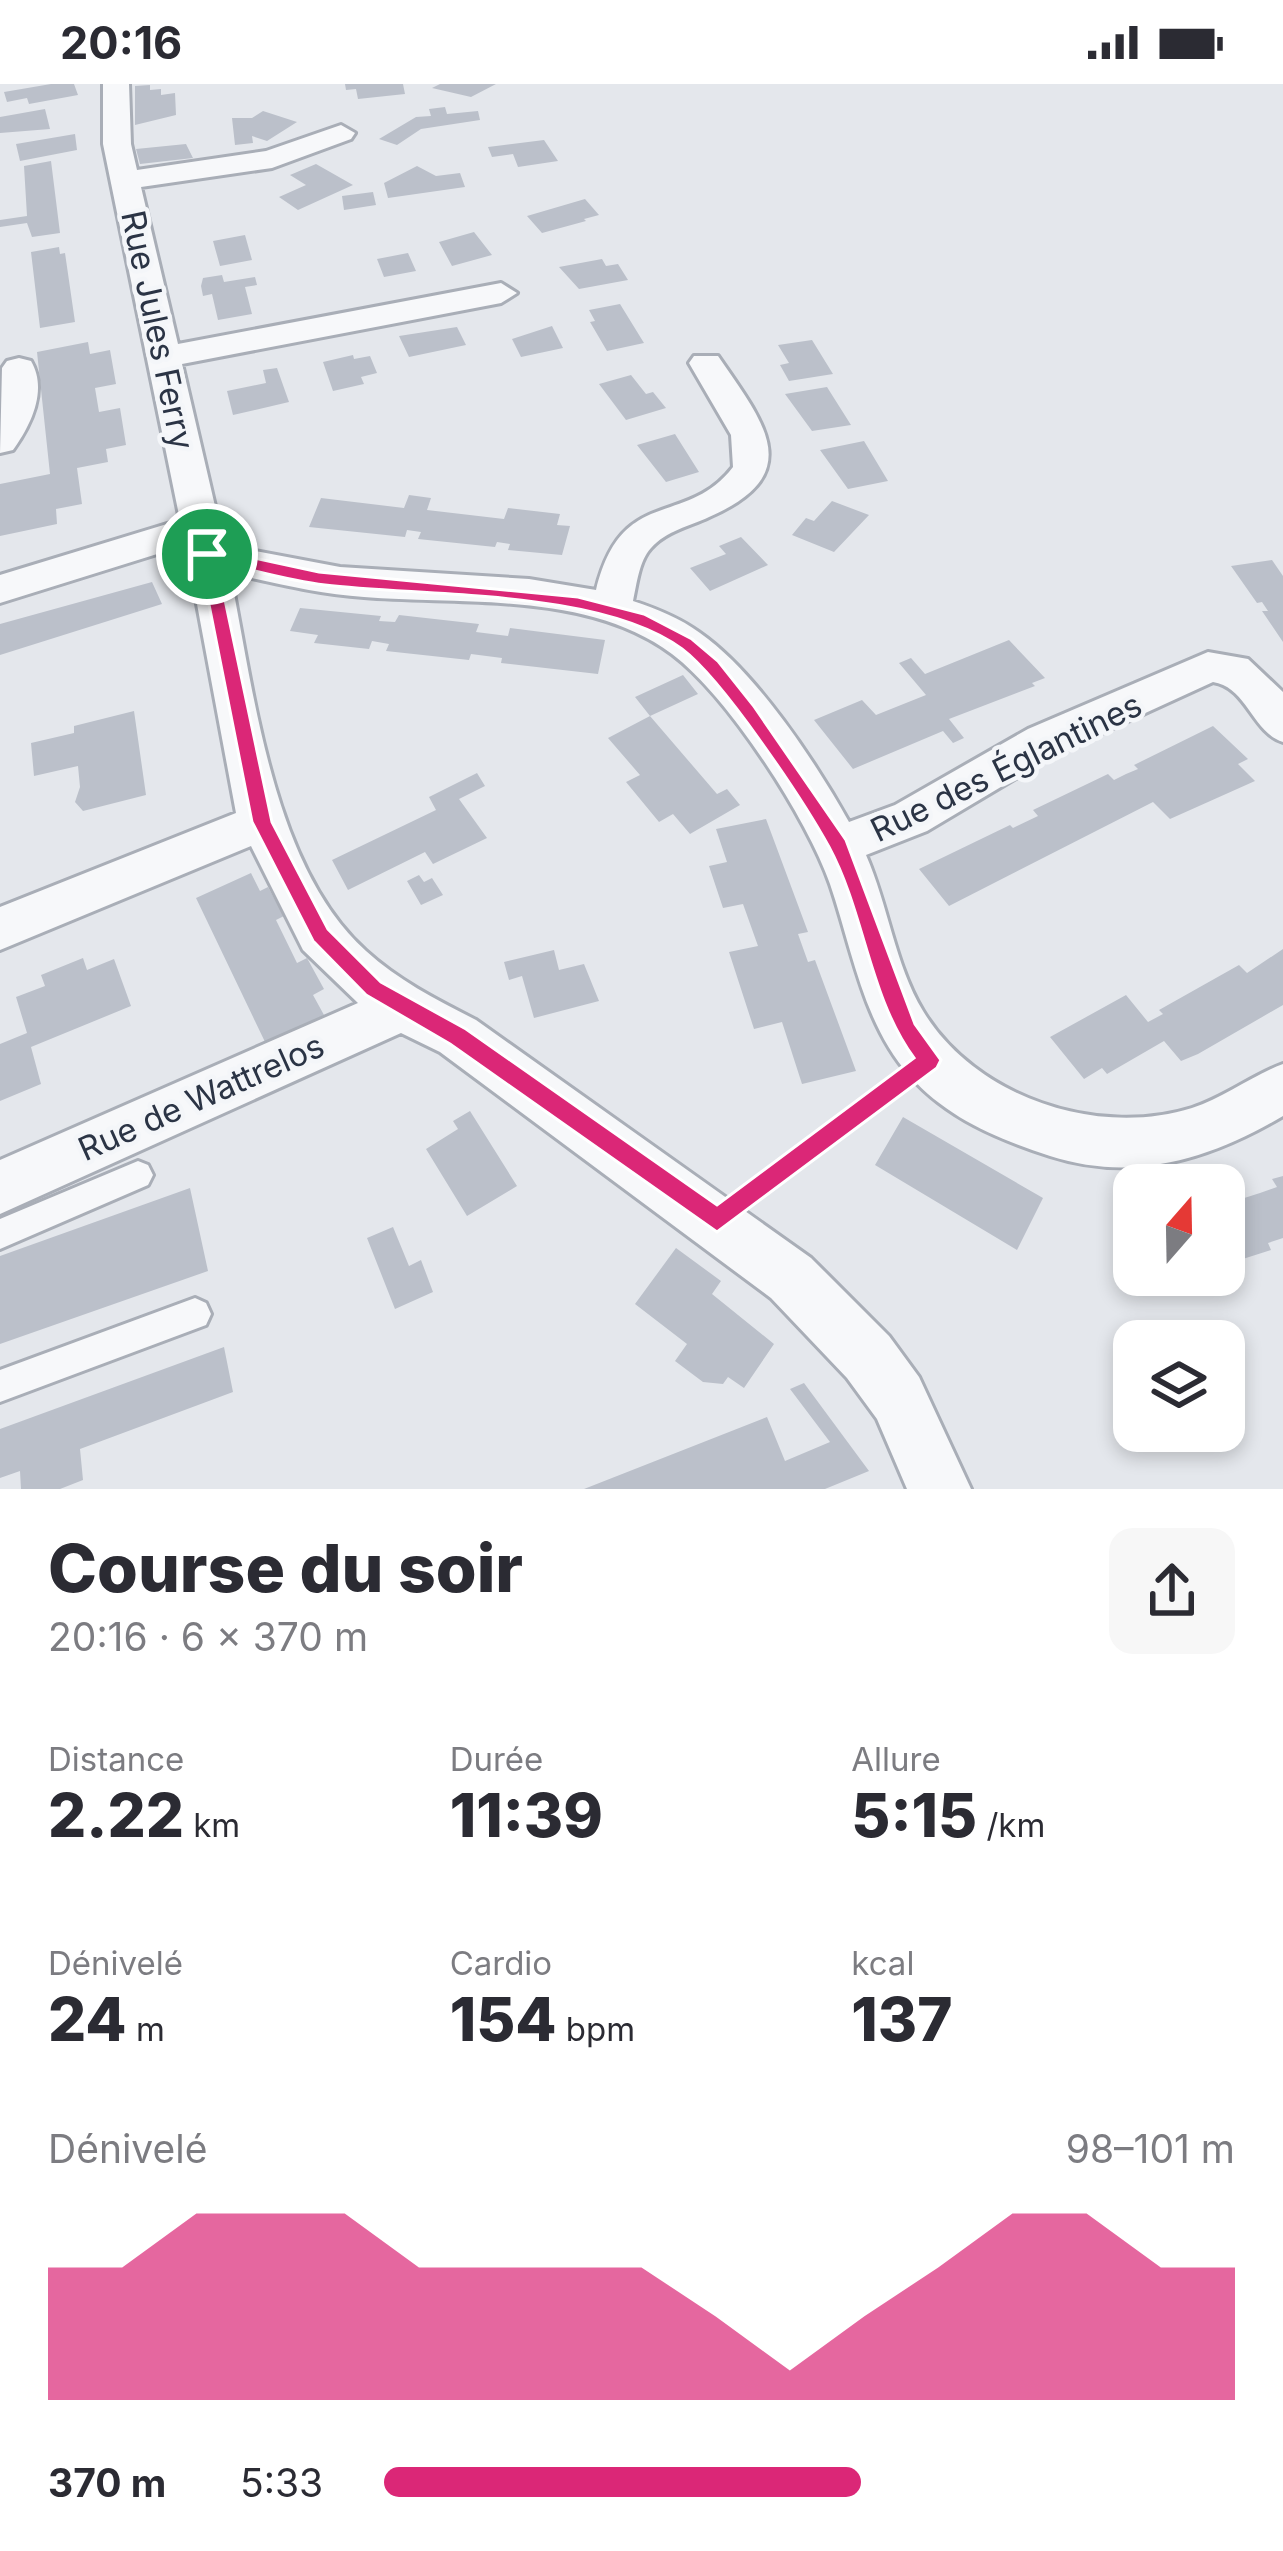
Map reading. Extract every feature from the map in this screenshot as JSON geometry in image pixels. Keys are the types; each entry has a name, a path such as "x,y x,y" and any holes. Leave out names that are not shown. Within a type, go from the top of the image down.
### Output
{"street":[{"name":"Rue Jules Ferry","path":"116,84 114,122 262,822 320,935 373,988 458,1036 791,1278 868,1357 913,1426 939,1489"},
{"path":"126,180 272,159 340,133"},
{"path":"164,358 500,293"},
{"path":"611,610 627,552 638,536 659,523 724,499 753,473 756,456 748,432 706,363"},
{"path":"0,442 17,420 19,368"},
{"path":"0,589 204,540 319,578 525,595 611,610 663,628 712,666 838,846 906,1029 929,1060 964,1090 1017,1117 1079,1136 1120,1141 1171,1139 1217,1127 1283,1088"},
{"name":"Rue des Églantines","path":"838,846 910,818 1043,741 1208,667 1226,665 1244,673 1283,725"},
{"path":"0,929 262,822"},
{"name":"Rue de Wattrelos","path":"0,1187 402,1007"}],"lane":[{"path":"0,1234 138,1174"},
{"path":"0,1386 195,1313"}],"path":[{"path":"717,1220 929,1060"}],"building":[{"path":"74,84 78,95 29,104 27,98 7,102 4,92"},
{"path":"345,84 403,84 405,94 358,99 356,89 346,90"},
{"path":"496,84 471,97 432,88"},
{"path":"150,85 150,90 161,89 161,95 175,93 176,115 135,125 135,86"},
{"path":"445,107 447,114 478,111 480,120 421,129 397,145 379,139 416,117 431,116 429,109"},
{"path":"45,109 50,129 0,133 0,117"},
{"path":"263,111 297,122 267,141 252,136 253,143 235,145 232,118 252,118"},
{"path":"75,134 77,150 20,161 16,144"},
{"path":"544,140 558,161 518,167 513,154 492,157 488,147"},
{"path":"186,144 193,158 140,164 136,149"},
{"path":"51,161 60,233 32,237 27,223 0,227 0,220 27,216 24,166"},
{"path":"316,164 353,185 298,210 279,197 306,185 290,175"},
{"path":"417,166 436,176 460,173 465,187 388,198 384,183"},
{"path":"373,192 376,205 344,210 342,196"},
{"path":"585,199 599,215 586,221 542,233 527,216"},
{"path":"474,232 492,255 452,266 439,242"},
{"path":"245,235 252,260 220,266 213,241"},
{"path":"59,247 60,254 65,253 75,322 40,328 31,252"},
{"path":"408,253 416,271 384,277 377,259"},
{"path":"602,259 606,266 618,264 628,280 579,289 559,267"},
{"path":"222,275 224,282 255,277 257,285 245,287 252,314 218,320 212,294 203,296 201,286 203,278"},
{"path":"620,304 644,343 607,351 590,322 595,321 589,310"},
{"path":"552,326 563,348 521,357 512,339"},
{"path":"457,327 466,345 409,357 399,336"},
{"path":"812,340 833,374 789,381 780,365 789,363 778,345"},
{"path":"88,342 90,354 110,350 116,384 95,388 99,412 120,408 126,445 106,449 108,462 77,468 82,504 56,509 57,524 0,536 0,484 50,474 37,352"},
{"path":"353,355 354,359 370,356 377,373 361,377 364,384 333,391 323,362"},
{"path":"277,368 289,402 233,415 227,391 266,383 263,370"},
{"path":"631,375 666,408 626,420 599,384"},
{"path":"827,387 851,425 812,431 785,394"},
{"path":"675,434 699,472 666,482 637,445"},
{"path":"864,441 888,481 848,489 820,450"},
{"path":"409,495 431,498 427,510 504,519 508,508 560,514 557,525 570,526 562,555 508,550 510,544 497,542 495,547 418,539 421,532 407,530 405,537 309,527 321,498 404,508"},
{"path":"832,501 869,515 834,552 792,535 806,518 814,521"},
{"path":"741,537 768,565 710,591 690,568 726,554 719,546"},
{"path":"1272,560 1283,576 1283,642 1262,611 1268,611 1262,602 1257,603 1231,566"},
{"path":"152,582 162,604 0,655 0,624"},
{"path":"300,608 381,616 379,621 395,622 399,615 479,624 476,632 508,636 510,628 605,640 598,674 501,663 502,658 471,654 469,660 386,651 389,644 372,641 369,649 314,643 318,635 290,631"},
{"path":"1009,640 1045,678 949,719 964,738 953,743 943,731 853,769 814,720 862,700 876,715 926,695 899,663 911,658 925,674"},
{"path":"683,675 698,694 650,716 635,697"},
{"path":"134,711 146,795 83,811 75,802 80,787 78,766 34,776 31,743"},
{"path":"650,716 717,794 727,789 740,805 690,834 673,814 659,822 626,782 640,775 608,738"},
{"path":"1213,726 1248,759 1238,764 1255,781 1170,819 1153,802 949,906 919,869 1038,816 1033,810 1108,774 1114,780 1138,769 1134,765"},
{"path":"477,773 485,786 459,799 487,838 433,864 425,852 348,890 332,860 436,810 429,797"},
{"path":"766,819 808,932 798,934 808,962 815,960 856,1071 802,1084 782,1022 754,1029 729,952 758,946 743,904 723,908 709,866 727,862 716,829"},
{"path":"251,873 260,891 268,887 284,916 276,920 297,963 307,958 324,989 313,995 324,1015 266,1044 196,898"},
{"path":"419,875 424,882 432,878 443,895 421,905 407,881"},
{"path":"1283,949 1283,1005 1181,1061 1164,1041 1107,1074 1102,1068 1084,1079 1050,1037 1126,995 1148,1022 1163,1014 1159,1010 1239,965 1247,973"},
{"path":"554,950 559,970 584,964 599,1001 534,1018 522,976 509,980 504,962"},
{"path":"83,958 87,970 114,959 131,1006 31,1047 41,1084 0,1101 0,1044 27,1033 16,997 45,986 41,975"},
{"path":"470,1111 517,1186 467,1216 426,1149 458,1129 453,1121"},
{"path":"903,1117 1043,1198 1017,1250 875,1165"},
{"path":"1283,1176 1283,1238 1268,1243 1271,1250 1245,1258 1245,1198 1277,1187 1272,1179"},
{"path":"190,1188 208,1271 0,1344 0,1256"},
{"path":"393,1227 409,1266 421,1260 433,1292 395,1309 367,1238"},
{"path":"676,1248 721,1281 712,1294 774,1344 744,1388 728,1377 723,1384 703,1382 675,1361 687,1344 635,1304"},
{"path":"224,1347 233,1392 80,1449 83,1480 60,1489 21,1489 20,1471 0,1478 0,1429"},
{"path":"804,1383 869,1471 825,1489 584,1489 767,1417 785,1461 830,1442 790,1389"}],"route":[{"path":"207,554 362,584 473,590 578,603 638,618 686,643 712,666 746,710 838,846 892,997 906,1029 929,1060 717,1220 458,1036 373,988 320,935 262,822 207,554"}]}
